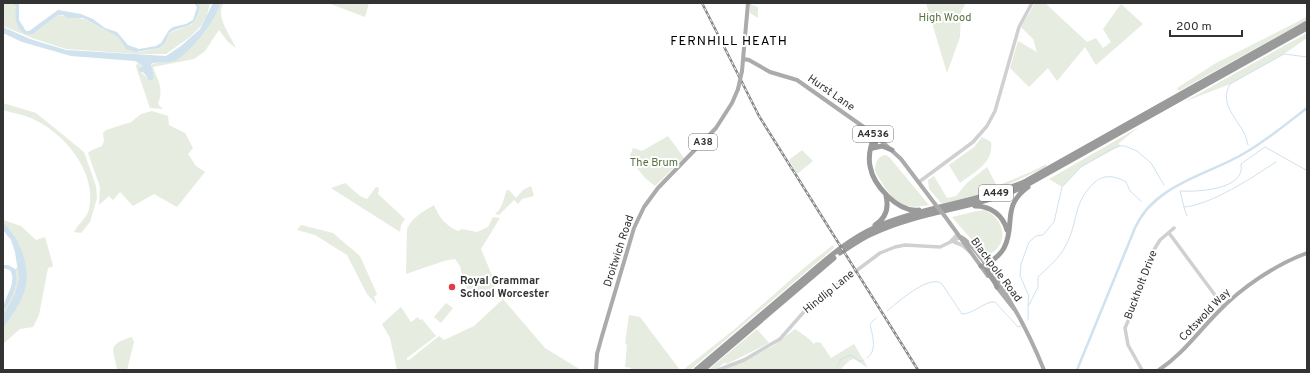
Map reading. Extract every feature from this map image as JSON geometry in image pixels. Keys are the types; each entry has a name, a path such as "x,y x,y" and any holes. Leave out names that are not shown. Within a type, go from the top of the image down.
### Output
{"highway":[{"name":"A449","path":"696,370 824,261 866,232 893,220 926,210 977,199 1006,190 1026,181 1307,23"},
{"name":"A449","path":"703,370 824,266 859,240 896,224 968,206 1005,194 1034,181 1307,28"},
{"path":"877,137 872,150 871,169 886,193 902,208 910,210 926,210"},
{"path":"872,150 882,146 892,150"},
{"path":"997,287 996,282 984,266 1004,249 1012,206 1022,191 1034,181"},
{"path":"866,232 885,216 887,209 886,193"},
{"path":"968,206 983,206 995,211 1004,222 1008,233"}],"main road":[{"name":"Droitwich Road","path":"596,370 597,354 602,336 638,219 658,188 716,128 732,103 738,89 744,59 748,3"},
{"name":"Hurst Lane","path":"744,59 749,60 770,72 797,80 877,137 892,150 944,215"},
{"name":"Blackpole Road","path":"944,215 960,235 971,253 1002,286 1030,336 1044,370"},
{"name":"Blackpole Road","path":"960,235 967,241 984,266"},
{"name":"Cotswold Way","path":"1159,370 1184,350 1224,306 1259,279 1307,253"},
{"name":"Blackpole Road","path":"997,287 1018,313"}],"street":[{"path":"919,182 973,142 987,126 995,110 1019,27 1032,3"},
{"name":"Buckholt Drive","path":"1142,370 1128,345 1125,337 1125,328 1140,293 1152,253 1160,240 1174,228"},
{"path":"1169,233 1224,306"},
{"name":"Hindlip Lane","path":"718,370 744,360 780,339 809,306 880,253 903,245 938,248 952,242 960,235"},
{"path":"952,242 962,245 971,253"}],"green space":[{"path":"3,3 14,4 17,12 16,20 18,27 28,34 33,34 58,15 84,19 118,37 127,49 139,52 159,48 165,43 169,33 191,25 200,7 198,3 210,3 207,15 201,26 190,37 166,54 137,54 66,49 32,38 3,26"},
{"path":"220,3 224,3 221,8 221,13 224,26 236,48 228,42 219,30 205,51 194,59 153,67 160,89 158,104 163,109 150,108 136,67 137,63 143,66 139,70 147,78 154,77 151,65 175,60 187,51 209,26"},
{"path":"328,3 369,3 365,17"},
{"name":"High Wood","path":"926,3 966,3 961,12 960,37 947,73"},
{"path":"1035,3 1045,3 1087,42 1096,38 1103,48 1111,42 1103,29 1121,4 1143,24 1096,65 1085,47 1057,81 1048,68 1029,87 1010,68 1018,41 1037,52 1033,39 1021,27"},
{"path":"750,4 758,7 758,18 750,13"},
{"path":"1307,17 1305,21 1179,91 1177,88 1216,63"},
{"path":"1307,33 1307,38 1284,54 1230,84 1184,102"},
{"path":"3,103 36,113 84,152 96,186 97,198 90,222 81,233 74,232 88,212 90,195 84,169 77,157 58,135 35,120 3,110"},
{"path":"152,111 168,116 169,125 185,133 193,148 188,154 196,166 205,172 177,207 154,194 133,206 120,192 113,200 109,196 99,205 100,187 88,153 102,146 104,141 103,133 106,130 131,122 141,114"},
{"path":"1139,127 1119,143 1120,146 1081,167 1062,187 1049,179"},
{"name":"The Brum","path":"668,136 684,158 655,186 645,178 629,158 633,148 642,151"},
{"path":"982,137 991,142 989,156 977,171 960,183 949,165 974,147"},
{"path":"802,150 813,161 797,174 789,160"},
{"path":"886,155 929,205 914,207 903,205 889,193 875,169 879,158"},
{"path":"1046,164 1046,167 999,189 942,204 929,189 928,180 934,176 947,198 956,196 967,183 987,167 997,186"},
{"path":"345,183 360,196 367,199 376,187 379,188 378,194 405,219 401,225 400,232 331,188"},
{"path":"531,186 534,196 522,199 518,204 514,200 499,215 495,214 501,206 507,190 509,190 516,198 523,190"},
{"path":"434,205 443,221 458,231 462,229 477,232 488,227 493,217 500,218 481,249 496,285 491,292 470,294 465,284 464,275 462,276 460,266 455,259 444,261 406,274 407,229 415,218"},
{"path":"986,210 997,220 1001,226 1002,232 1000,245 988,255 979,248 952,217"},
{"path":"3,220 21,226 36,240 45,237 53,265 52,267 48,268 39,315 33,327 20,329 3,344 3,311 16,286 15,269 24,263 17,241 8,227 3,223"},
{"path":"301,225 333,233 360,256 377,294 374,297 377,305 367,294 347,255 315,235 297,230"},
{"path":"833,245 834,248 690,370 683,370 736,328 805,267"},
{"path":"503,299 545,348 581,370 397,370 390,338 382,324 401,307 411,322 418,317 420,320 422,319 436,336 407,358 407,360 409,360 439,336 444,340 474,326"},
{"path":"446,303 453,308 441,323 434,317"},
{"path":"629,315 640,317 680,370 631,370 631,368 625,367 627,345 625,343"},
{"path":"757,329 769,343 727,364 724,363 716,370 708,370"},
{"path":"795,329 814,344 816,342 821,343 831,358 854,344 868,368 854,359 850,360 840,370 724,370 773,346"},
{"path":"132,337 134,342 127,370 117,370 113,353 114,346 123,340"}],"water":[{"path":"13,3 19,3 19,20 26,31 29,31 58,10 81,14 93,19 105,28 117,32 128,45 139,49 156,46 161,43 169,30 173,27 186,24 193,20 197,7 194,3 198,3 200,7 191,24 169,33 165,43 159,48 136,52 126,49 118,37 83,18 68,18 63,15 58,15 33,34 23,33 16,22 16,7"},
{"path":"213,3 220,3 209,26 195,44 175,61 151,64 154,77 152,80 149,80 144,73 139,71 138,69 143,66 135,61 71,56 22,42 3,33 3,27 30,39 66,50 166,56 181,46 200,29"},
{"path":"3,223 14,236 23,253 26,281 25,289 19,304 3,327 3,316 15,294 19,278 15,252 11,240 3,230"},
{"path":"3,265 8,265 15,269 16,286 3,311 11,285 12,275 10,270 3,268"}],"waterway":[{"path":"1248,145 1245,134 1227,104 1227,91 1230,84 1284,54 1307,57"},
{"path":"1077,370 1135,228 1144,213 1155,201 1168,191 1243,154 1276,132 1307,108"},
{"path":"1028,320 1029,296 1020,276 1021,264 1029,242 1036,236 1043,235 1054,222 1062,187 1081,167 1112,149 1125,146 1137,151 1151,163 1164,185"},
{"path":"1276,162 1219,196 1195,205 1184,207 1180,191 1208,190 1219,188 1228,184 1236,179 1241,173 1241,164 1265,147 1306,170"},
{"path":"1029,305 1038,287 1038,277 1054,262 1063,250 1073,228 1079,205 1083,197 1095,182 1106,177 1114,177 1122,180 1126,182 1130,191 1141,201"},
{"path":"1184,207 1187,216"},
{"path":"887,311 914,290 930,282 937,282 942,284 962,314 971,312 987,303 995,302 1018,327 1021,326"},
{"path":"867,358 873,347 873,337 870,324 876,318"},
{"path":"837,367 841,359 851,355 859,361 864,360"}],"railway":[{"path":"702,3 759,116 918,370"}],"place":[{"name":"Royal Grammar School Worcester","path":"452,287"}],"district":[{"name":"FERNHILL HEATH","path":"729,42"}]}
